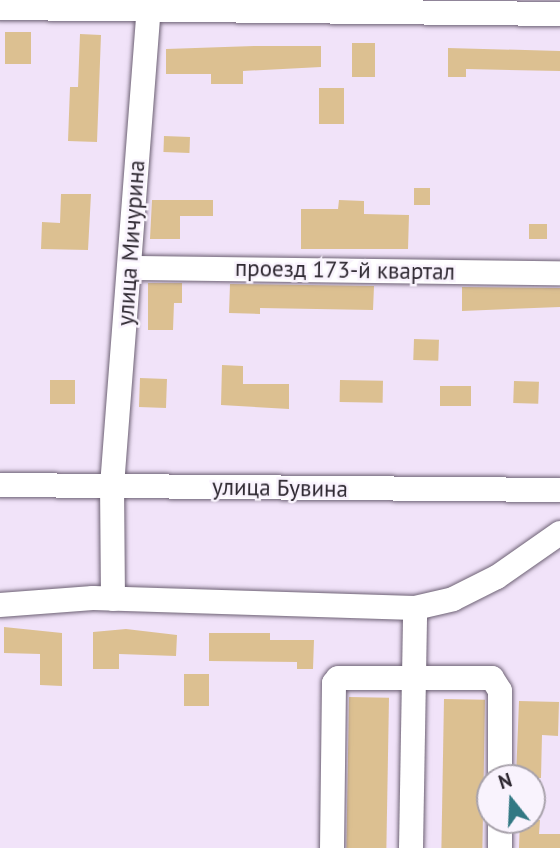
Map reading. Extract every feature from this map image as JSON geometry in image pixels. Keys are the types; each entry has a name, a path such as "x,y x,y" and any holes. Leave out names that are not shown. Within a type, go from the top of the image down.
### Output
{"street":[{"path":"0,8 149,5 560,14"},
{"name":"улица Мичурина","path":"113,599 112,486 149,5"},
{"name":"проезд 173-й квартал","path":"130,268 560,273"},
{"name":"улица Бувина","path":"0,485 560,490"},
{"path":"0,605 113,599 415,608 453,599 497,577 560,533"},
{"path":"411,848 415,608"},
{"path":"331,848 334,683 346,676 492,678 497,683 500,764"}],"building":[{"path":"5,32 31,32 31,64 5,64"},
{"path":"80,34 101,35 97,142 68,141 70,87 78,87"},
{"path":"352,43 375,43 375,77 352,77"},
{"path":"321,46 321,67 243,71 243,84 211,84 211,74 166,74 166,49"},
{"path":"448,48 560,51 560,71 466,69 466,77 448,77"},
{"path":"319,88 344,88 344,124 319,124"},
{"path":"164,136 190,137 189,153 163,152"},
{"path":"414,188 430,188 430,205 414,205"},
{"path":"61,194 91,194 88,250 41,249 42,222 60,223"},
{"path":"152,200 213,200 213,216 180,216 180,239 150,239"},
{"path":"339,200 364,201 364,214 409,215 408,249 301,249 301,209 338,209"},
{"path":"529,224 547,224 547,239 529,239"},
{"path":"148,283 182,283 182,303 174,303 173,330 148,330"},
{"path":"230,284 374,286 373,310 260,308 260,314 229,313"},
{"path":"462,287 560,288 560,307 462,311"},
{"path":"414,339 439,340 438,361 413,360"},
{"path":"222,365 243,366 243,384 289,384 289,409 221,405"},
{"path":"140,378 167,379 166,408 139,407"},
{"path":"50,380 75,380 75,404 50,404"},
{"path":"340,380 383,381 383,403 340,402"},
{"path":"514,381 539,382 538,404 513,403"},
{"path":"440,386 471,386 471,406 440,406"},
{"path":"4,627 62,633 62,686 40,685 40,654 4,653"},
{"path":"126,629 177,635 176,656 119,654 119,669 93,669 93,632"},
{"path":"209,633 270,633 270,640 314,640 313,669 297,669 297,662 209,661"},
{"path":"184,674 209,674 209,706 184,706"},
{"path":"349,697 389,698 386,848 346,848"},
{"path":"444,699 485,700 484,764 476,764 476,834 483,834 482,848 441,848"},
{"path":"519,701 559,702 558,736 542,735 541,764 517,764"},
{"path":"520,834 560,834 560,848 519,848"}]}
